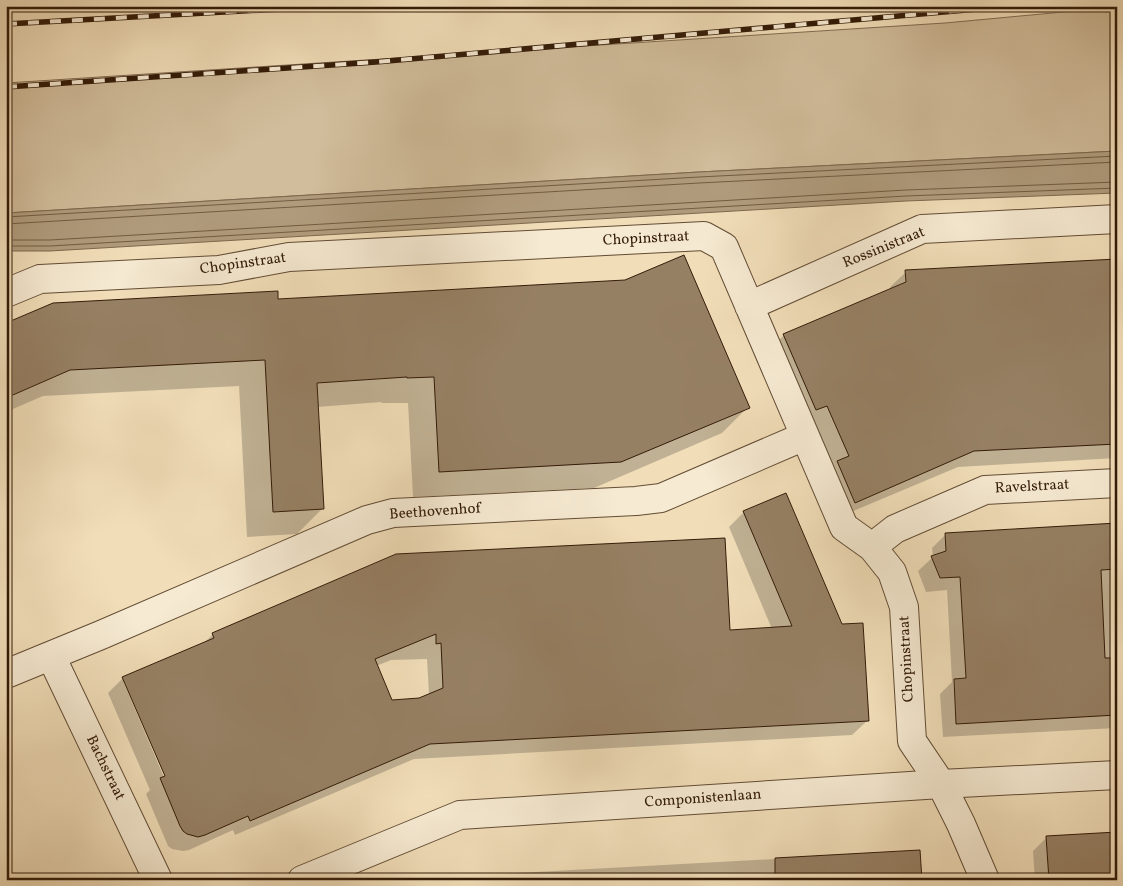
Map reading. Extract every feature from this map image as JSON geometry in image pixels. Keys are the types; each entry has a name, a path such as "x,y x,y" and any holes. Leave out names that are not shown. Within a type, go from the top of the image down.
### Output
{"street":[{"name":"Rossinistraat","path":"750,306 922,229 1117,219"},
{"name":"Chopinstraat","path":"6,293 40,279 219,270 288,257 704,236 724,247 844,527 872,547 892,572 904,607 912,741 941,784 961,824 985,880"},
{"name":"Beethovenhof","path":"51,656 367,520 393,514 636,501 661,498 805,436"},
{"name":"Ravelstraat","path":"872,547 895,529 985,490 1117,483"},
{"path":"6,674 51,656"},
{"name":"Bachstraat","path":"51,656 158,880"},
{"name":"Componistenlaan","path":"318,877 460,815 941,784 1117,775"}],"shaded area":[{"path":"1117,7 1117,151 699,172 6,213 6,83 945,23"}],"water":[{"path":"1117,151 1117,193 906,201 50,251 6,251 6,213 699,172"}],"building":[{"path":"684,255 750,408 621,462 439,472 434,377 317,383 324,509 273,512 265,360 70,370 6,398 6,323 53,303 278,291 278,299 625,280"},
{"path":"1117,259 1117,444 974,451 855,503 837,461 849,456 827,406 816,410 783,334 906,282 905,270"},
{"path":"786,493 842,624 863,623 869,721 430,744 250,821 248,816 198,837 187,834 180,826 160,778 165,776 122,677 214,638 212,633 396,554 725,538 730,630 792,626 743,511","holes":["436,634 436,644 441,643 443,688 419,698 392,700 375,659"]},
{"path":"1117,523 1117,569 1101,570 1105,658 1117,658 1117,715 956,724 954,679 966,678 960,577 940,578 931,556 946,551 945,533"},
{"path":"1117,832 1117,878 1049,880 1046,836"},
{"path":"920,850 922,880 775,880 775,858"}],"railway":[{"path":"6,24 334,6"},
{"path":"6,87 376,62 1012,6"}]}
